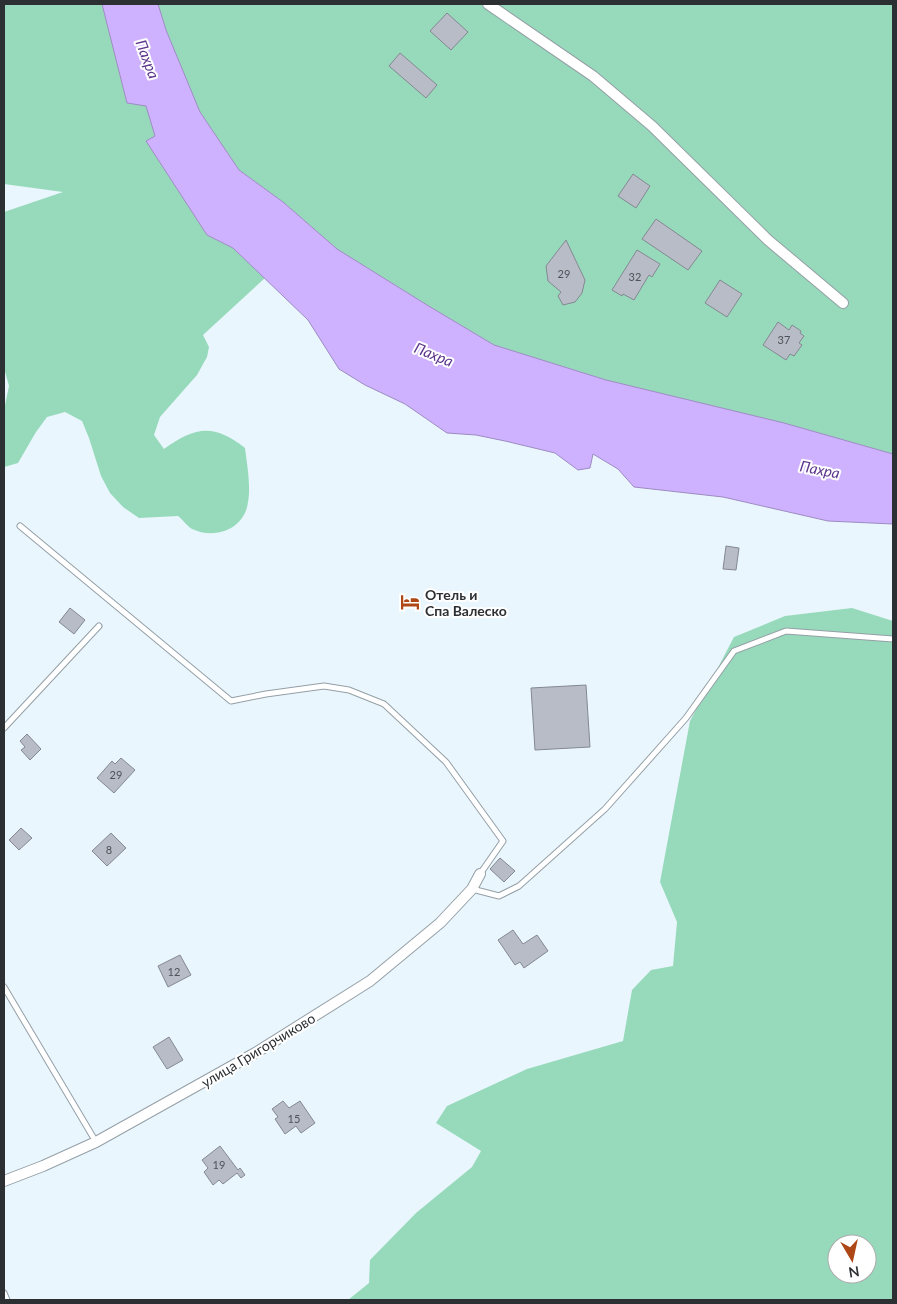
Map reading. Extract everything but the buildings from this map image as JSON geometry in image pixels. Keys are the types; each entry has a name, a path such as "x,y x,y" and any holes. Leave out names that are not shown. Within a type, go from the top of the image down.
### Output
{"street":[{"path":"488,4 593,76 652,126 762,235 843,303"},
{"name":"улица Григорчиково","path":"4,1181 96,1142 257,1052 370,981 440,923 472,889 480,874"}],"lane":[{"path":"20,526 231,701 324,686 349,690 384,704 446,762 503,841 480,874"},
{"path":"4,728 99,626"},
{"path":"472,889 499,896 519,886 605,809 686,718 734,651 786,631 893,639"},
{"path":"4,987 96,1142"},
{"path":"4,1294 7,1300"}],"green space":[{"path":"4,4 102,4 127,103 146,105 155,136 146,141 207,235 233,248 265,278 203,335 209,347 207,357 197,375 160,417 154,435 164,449 185,436 204,431 223,435 245,448 249,482 248,502 246,511 241,519 228,530 210,533 201,532 190,528 178,516 139,518 123,507 110,493 101,476 82,421 65,412 47,417 18,463 4,467 4,410 9,386 4,368 4,212 63,192 4,184"},
{"path":"158,4 893,4 893,454 784,423 606,380 494,345 427,305 337,249 283,202 239,170 200,112 166,30"},
{"path":"852,608 893,621 893,1300 348,1300 369,1283 370,1260 416,1213 472,1167 481,1151 436,1123 447,1106 527,1069 623,1041 632,990 651,970 673,966 677,922 660,882 690,721 734,637 785,616"}],"water":[{"name":"Пахра","path":"102,4 158,4 166,30 200,112 239,170 283,202 337,249 494,345 606,380 784,423 893,454 893,524 828,521 723,497 634,487 618,469 593,454 590,468 578,470 555,453 476,435 447,433 405,404 365,385 339,369 308,320 233,248 207,235 146,141 155,136 146,106 127,103"}],"place":[{"name":"Отель и Спа Валеско","path":"410,602"}]}
